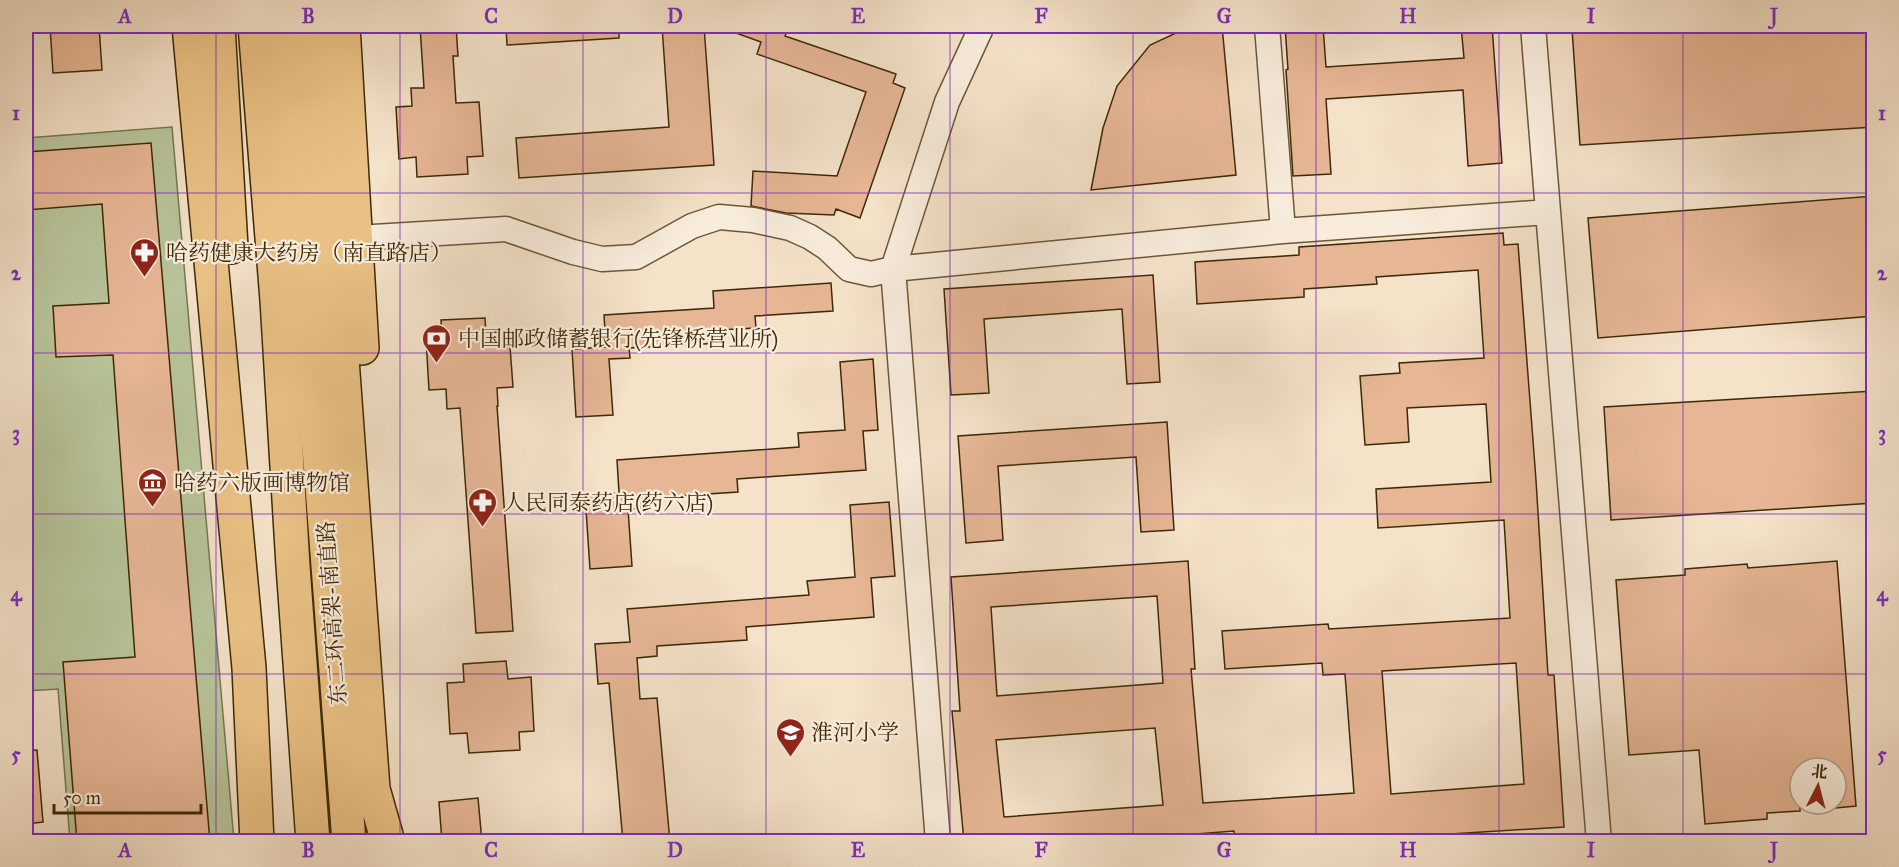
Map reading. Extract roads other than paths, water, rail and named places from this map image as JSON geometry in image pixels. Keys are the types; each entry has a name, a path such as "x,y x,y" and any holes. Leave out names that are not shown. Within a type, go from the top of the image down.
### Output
{"highway":[{"path":"189,26 249,668 257,842"},
{"path":"218,26 250,562 249,668"},
{"name":"东二环高架-南直路","path":"255,26 277,300 313,842"},
{"name":"东二环高架-南直路","path":"287,26 348,842"},
{"path":"318,26 373,789 388,842"},
{"path":"343,26 357,238 388,842"}],"street":[{"path":"938,842 893,270 947,102 982,26"},
{"path":"1268,26 1283,231"},
{"path":"1533,26 1599,842"},
{"path":"357,238 506,229 573,252 602,259 636,257 692,226 719,217 753,220 790,228 827,248 849,269 871,274 1283,231 1548,212"}],"place":[{"name":"哈药健康大药房（南直路店）","path":"145,278"},
{"name":"中国邮政储蓄银行(先锋桥营业所)","path":"437,364"},
{"name":"哈药六版画博物馆","path":"153,508"},
{"name":"人民同泰药店(药六店)","path":"482,528"},
{"name":"淮河小学","path":"790,758"}]}
